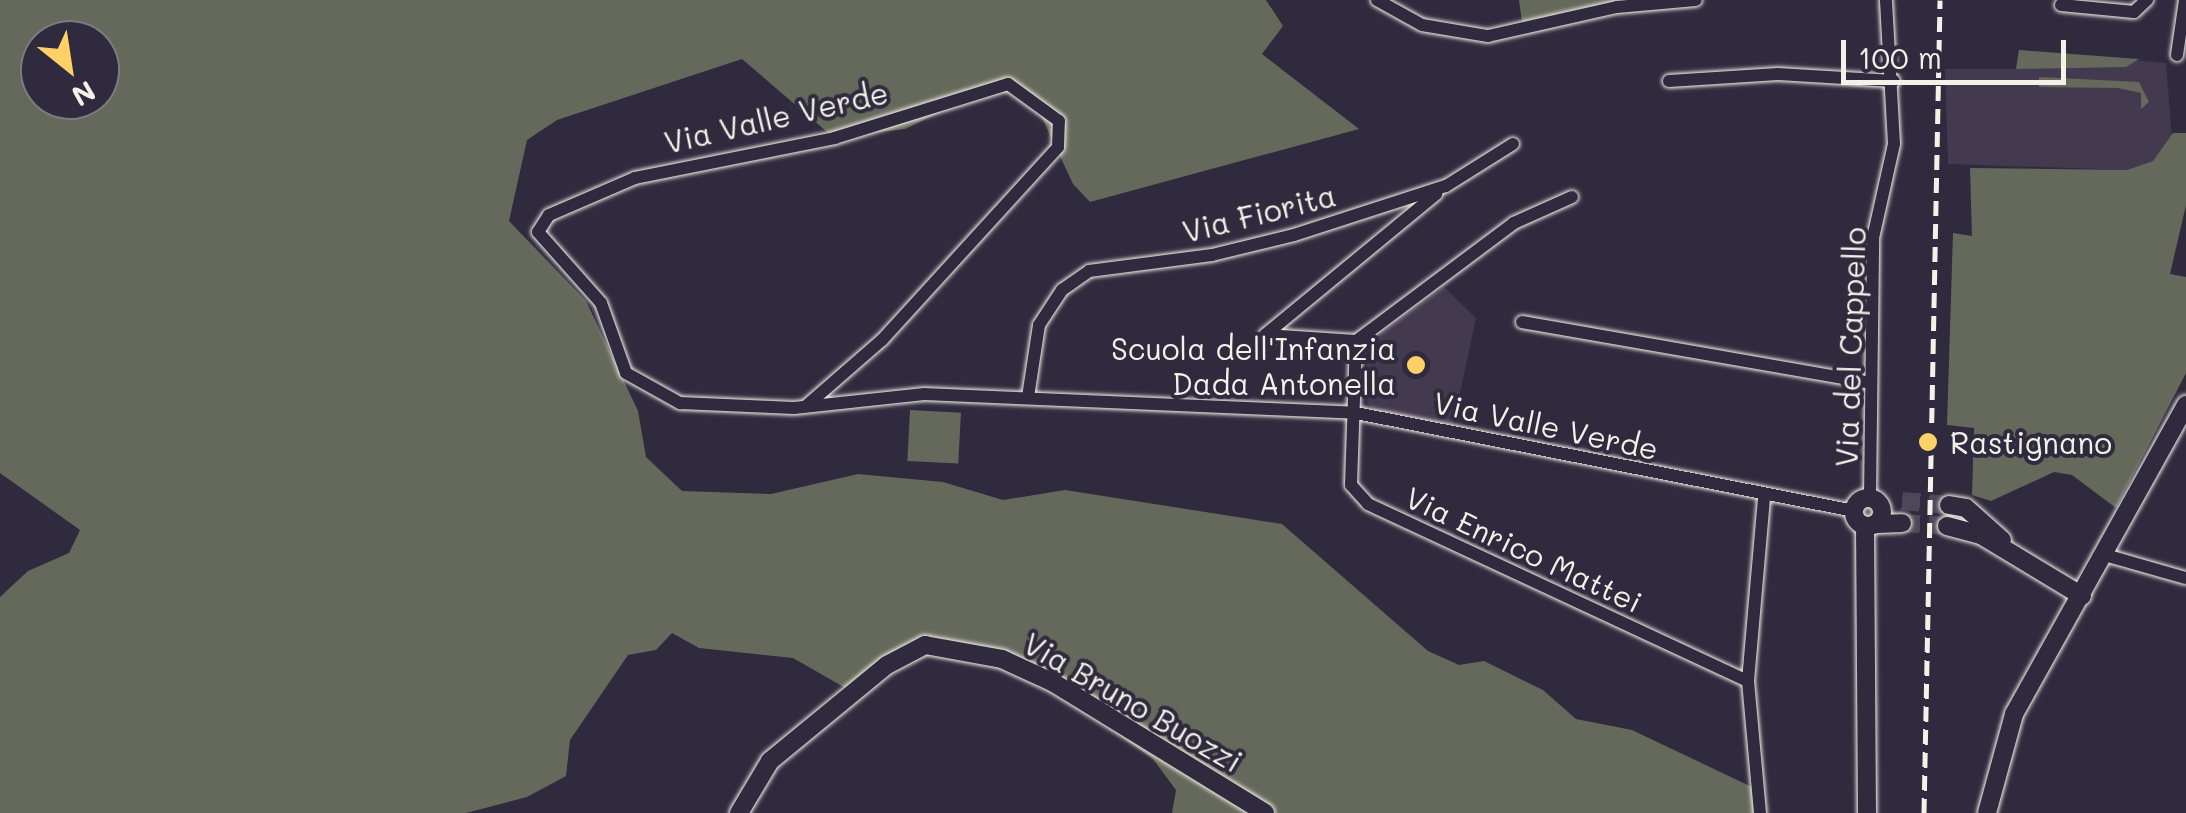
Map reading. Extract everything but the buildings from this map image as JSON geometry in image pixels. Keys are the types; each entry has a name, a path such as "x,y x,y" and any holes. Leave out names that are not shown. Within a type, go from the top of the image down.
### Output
{"street":[{"path":"1377,0 1422,25 1488,36 1696,0"},
{"name":"Via del Cappello","path":"1875,500 1871,384 1873,238 1892,173 1894,81 1886,0"},
{"path":"2061,5 2134,12 2147,0"},
{"path":"2177,56 2185,0"},
{"path":"1669,81 1778,74 1894,81"},
{"name":"Via Valle Verde","path":"806,406 904,316 1058,148 1059,121 1038,102 1008,84 835,138 653,172 542,219 542,240 602,303 619,360 636,383 697,406 806,406 924,394 1356,412 1865,520 1902,523"},
{"name":"Via Fiorita","path":"1028,397 1039,324 1062,290 1089,271 1212,255 1446,186 1513,144"},
{"path":"1446,186 1265,335 1356,341 1514,223 1572,197"},
{"path":"1522,322 1871,384"},
{"path":"1356,341 1356,412"},
{"path":"1987,813 2014,714 2186,405"},
{"name":"Via Enrico Mattei","path":"1356,412 1356,496 1748,682"},
{"path":"1760,813 1748,682 1764,498"},
{"path":"1875,500 1902,502"},
{"path":"1867,813 1865,520 1875,500"},
{"path":"1865,520 1875,500"},
{"path":"1949,505 1982,519 2013,551"},
{"path":"1947,526 2013,551 2082,596"},
{"path":"2105,555 2186,578"},
{"name":"Via Bruno Buozzi","path":"739,813 770,761 887,665 926,645 1002,659 1054,683 1265,813"}],"shaded area":[{"path":"2019,50 2166,63 2172,138 2153,161 2127,170 1948,164 1945,69 2016,69"},
{"name":"Scuola dell'Infanzia Dada Antonella","path":"1444,287 1476,318 1453,426 1373,411 1364,396 1368,353 1383,332"}],"green space":[{"path":"0,0 1266,0 1283,26 1262,54 1359,129 1090,202 1073,184 1038,109 1008,92 973,96 905,129 833,137 742,59 557,120 527,140 509,221 586,301 638,411 646,457 682,491 771,494 858,474 943,482 1003,500 1065,490 1282,524 1428,651 1459,665 1484,661 1543,690 1576,719 1632,730 1754,788 1758,813 1172,813 1176,790 1153,759 1065,696 964,652 903,658 856,694 793,658 699,648 672,633 656,650 628,655 570,740 566,776 527,797 466,813 0,813 0,597 28,571 69,553 80,530 0,473"},
{"path":"1519,0 1619,0 1522,22"},
{"path":"2019,50 2139,59 2126,67 2016,69"},
{"path":"2039,77 2139,82 2149,102 2141,109 2141,93 2118,88 2039,87"},
{"path":"2173,133 2186,133 2186,205 2170,274 2186,277 2186,373 2116,508 2072,475 2054,472 1991,501 1972,495 1974,428 1947,425 1953,233 1972,236 1970,168 2127,170 2153,161"},
{"path":"910,410 961,413 958,464 907,461"}],"tunnel":[{"path":"1902,501 1949,505"},
{"path":"1902,523 1947,526"}],"railway":[{"path":"1924,813 1940,0"}],"place":[{"name":"Scuola dell'Infanzia Dada Antonella","path":"1416,365"},
{"name":"Rastignano","path":"1928,442"}]}
